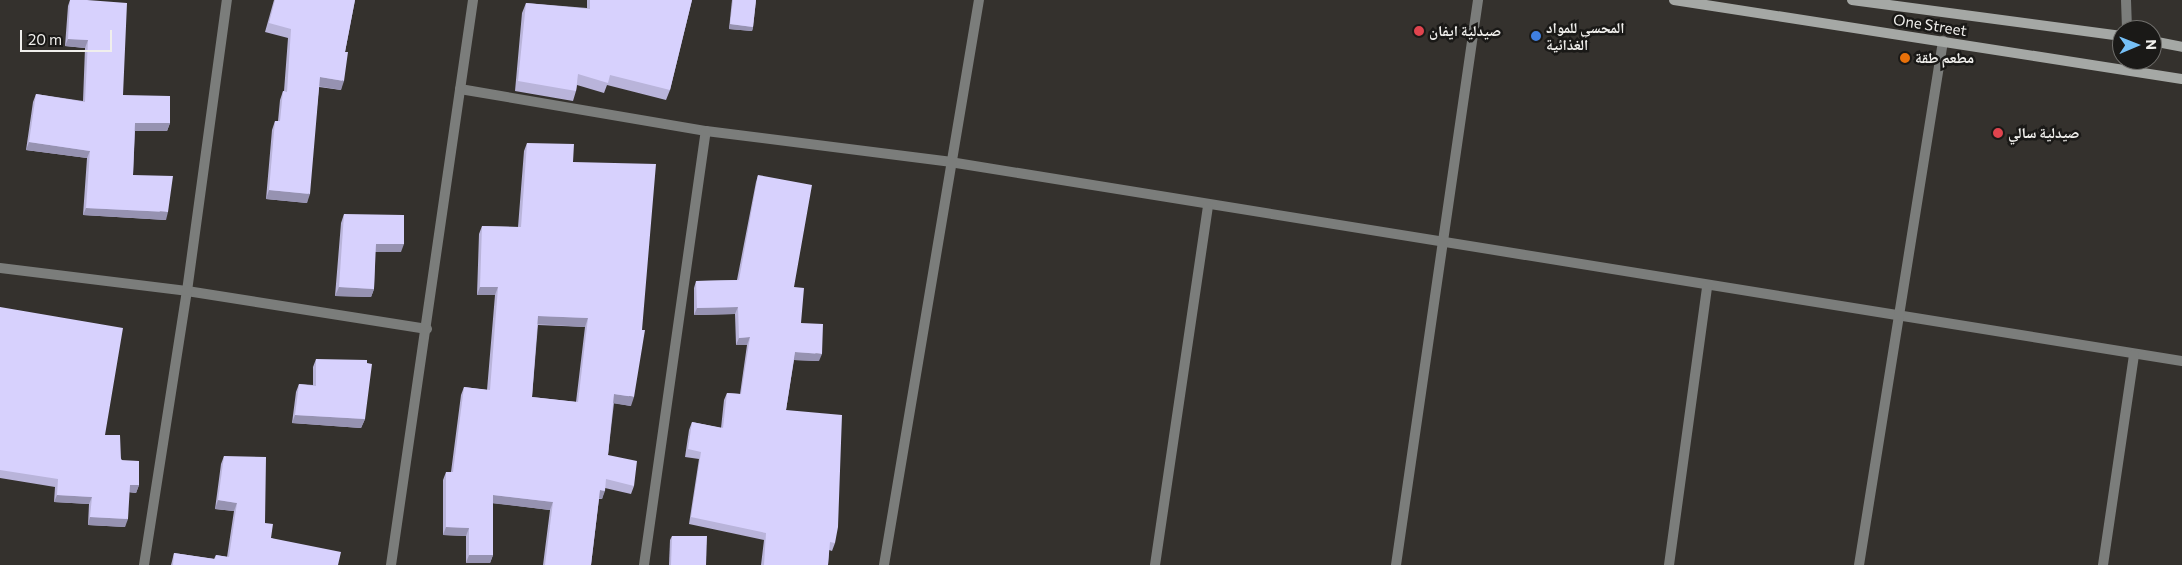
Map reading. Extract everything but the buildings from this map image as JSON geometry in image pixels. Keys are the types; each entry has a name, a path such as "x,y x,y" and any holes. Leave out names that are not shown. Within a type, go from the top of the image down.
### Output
{"street":[{"path":"144,565 187,291 227,0"},
{"path":"391,565 427,329 473,0"},
{"path":"884,565 950,162 979,0"},
{"path":"1396,565 1478,0"},
{"name":"One Street","path":"1674,0 2182,79"},
{"name":"One Street","path":"1852,0 1879,2 2112,35"},
{"path":"2126,0 2127,20"},
{"path":"1859,565 1943,41"},
{"path":"2162,43 2182,47"},
{"path":"460,89 706,132 950,162 1707,287 1899,314 2182,361"},
{"path":"644,565 706,132"},
{"path":"1155,565 1208,206"},
{"path":"0,268 187,291 427,329"},
{"path":"1669,565 1707,287"},
{"path":"2103,565 2134,354"}],"place":[{"name":"صيدلية ايفان","path":"1419,31"},
{"name":"المحسي للمواد الغذائية","path":"1536,36"},
{"name":"مطعم طقة","path":"1905,58"},
{"name":"صيدلية سالي","path":"1998,133"}]}
